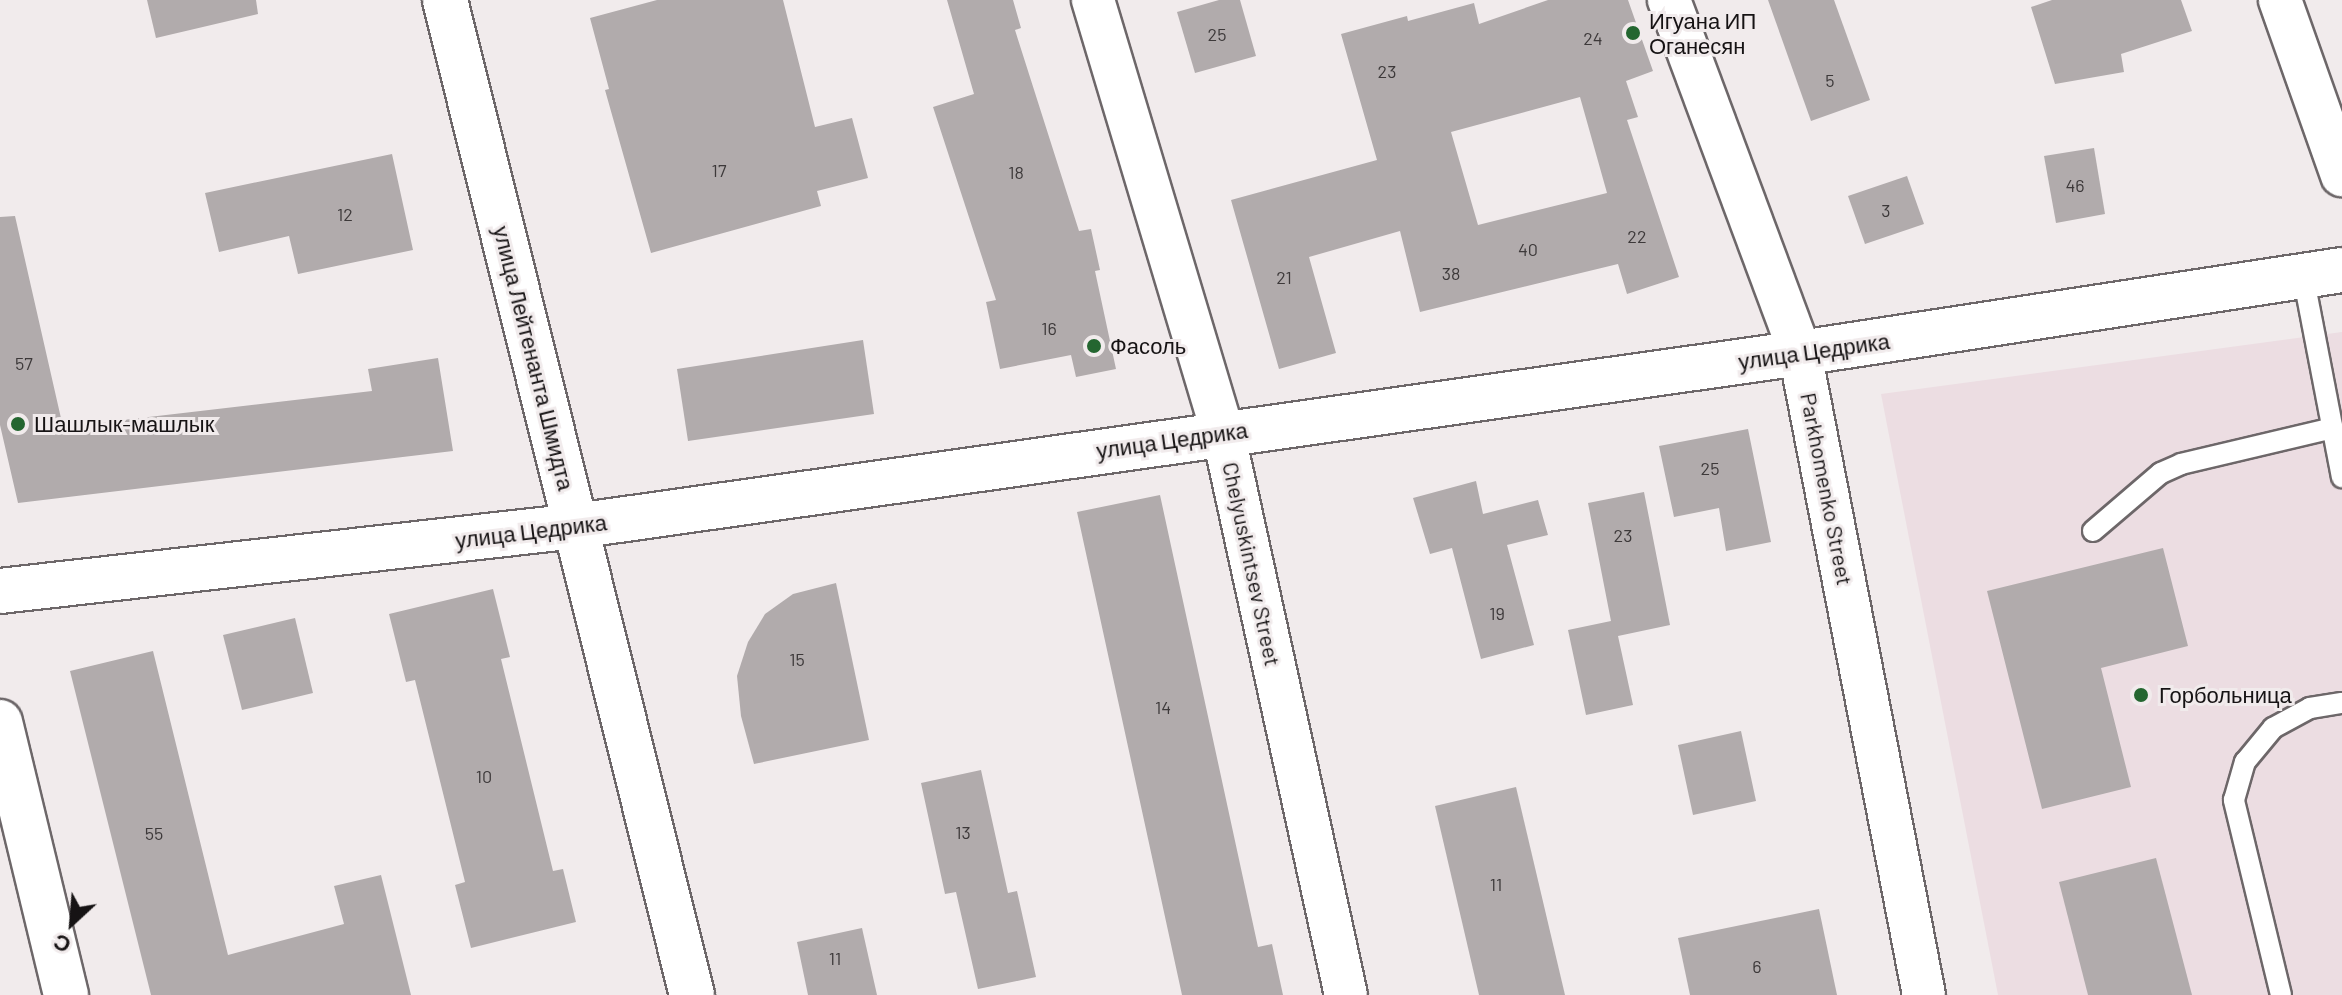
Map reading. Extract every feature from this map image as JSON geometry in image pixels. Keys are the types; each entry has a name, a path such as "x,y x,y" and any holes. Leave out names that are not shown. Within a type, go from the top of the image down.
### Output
{"street":[{"name":"улица Лейтенанта Шмидта","path":"445,0 692,995"},
{"name":"Chelyuskintsev Street","path":"1093,0 1223,432 1346,995"},
{"name":"Parkhomenko Street","path":"1669,0 1800,353 1924,995"},
{"path":"2280,0 2342,175"},
{"name":"улица Цедрика","path":"0,591 576,526 1223,432 1800,353 2323,272"},
{"path":"0,722 66,995"}],"lane":[{"path":"2323,272 2333,428 2342,477"},
{"path":"2093,531 2161,473 2181,464 2333,428"},
{"path":"2281,995 2234,800 2245,762 2273,728 2310,708 2342,703"}],"shaded area":[{"name":"Горбольница","path":"2342,332 2342,995 1998,995 1881,394"}],"building":[{"path":"147,0 256,0 258,14 156,38"},
{"path":"657,0 783,0 815,127 852,118 868,178 817,191 821,206 651,253 605,90 609,89 590,18"},
{"path":"947,0 1013,0 1021,28 1015,30 1079,231 1091,229 1100,270 1095,271 1116,369 1076,377 1071,355 1000,369 986,302 996,300 933,107 974,94"},
{"path":"1219,0 1240,0 1256,56 1195,73 1177,12"},
{"path":"1548,0 1628,0 1653,71 1626,81 1638,117 1627,120 1679,277 1627,294 1618,264 1420,312 1400,231 1309,257 1336,353 1279,369 1231,200 1377,160 1341,34 1407,16 1408,21 1474,3 1479,24","holes":["1580,97 1607,193 1478,225 1451,132"]},
{"path":"1768,0 1834,0 1870,100 1811,121"},
{"path":"2052,0 2181,0 2192,31 2121,54 2124,72 2055,84 2031,7"},
{"path":"2094,148 2105,214 2056,223 2044,156"},
{"path":"392,154 413,250 298,274 289,236 219,252 205,193"},
{"path":"1907,176 1924,224 1865,244 1848,196"},
{"path":"15,216 63,427 372,391 368,369 438,358 453,451 18,503 0,425 0,217"},
{"path":"863,340 874,414 688,441 677,369"},
{"path":"1748,429 1771,542 1726,551 1719,508 1674,517 1659,446"},
{"path":"1476,481 1483,514 1538,500 1548,535 1507,545 1534,645 1481,659 1452,548 1430,554 1413,498"},
{"path":"1644,492 1670,625 1618,636 1633,705 1586,715 1568,630 1611,621 1588,503"},
{"path":"1160,495 1258,947 1272,944 1283,995 1182,995 1077,512"},
{"path":"2163,548 2188,646 2101,668 2131,787 2042,809 1987,591"},
{"path":"836,583 869,740 754,764 741,716 737,676 748,642 765,614 793,594"},
{"path":"493,589 510,657 501,659 553,871 563,869 576,922 471,948 455,885 465,882 415,680 406,682 389,614"},
{"path":"295,618 313,693 242,710 223,635"},
{"path":"153,651 228,955 344,924 334,886 381,875 411,995 151,995 70,671"},
{"path":"1741,731 1756,801 1693,815 1678,745"},
{"path":"981,770 1008,893 1017,891 1036,977 978,989 956,892 945,894 921,783"},
{"path":"1516,787 1565,995 1479,995 1435,806"},
{"path":"2156,858 2192,995 2088,995 2059,882"},
{"path":"1819,909 1837,995 1690,995 1678,938"},
{"path":"862,928 877,995 808,995 797,942"}],"place":[{"name":"Игуана ИП Оганесян","path":"1633,33"},
{"name":"Фасоль","path":"1094,346"},
{"name":"Шашлык-машлык","path":"18,424"},
{"name":"Горбольница","path":"2141,695"}]}
